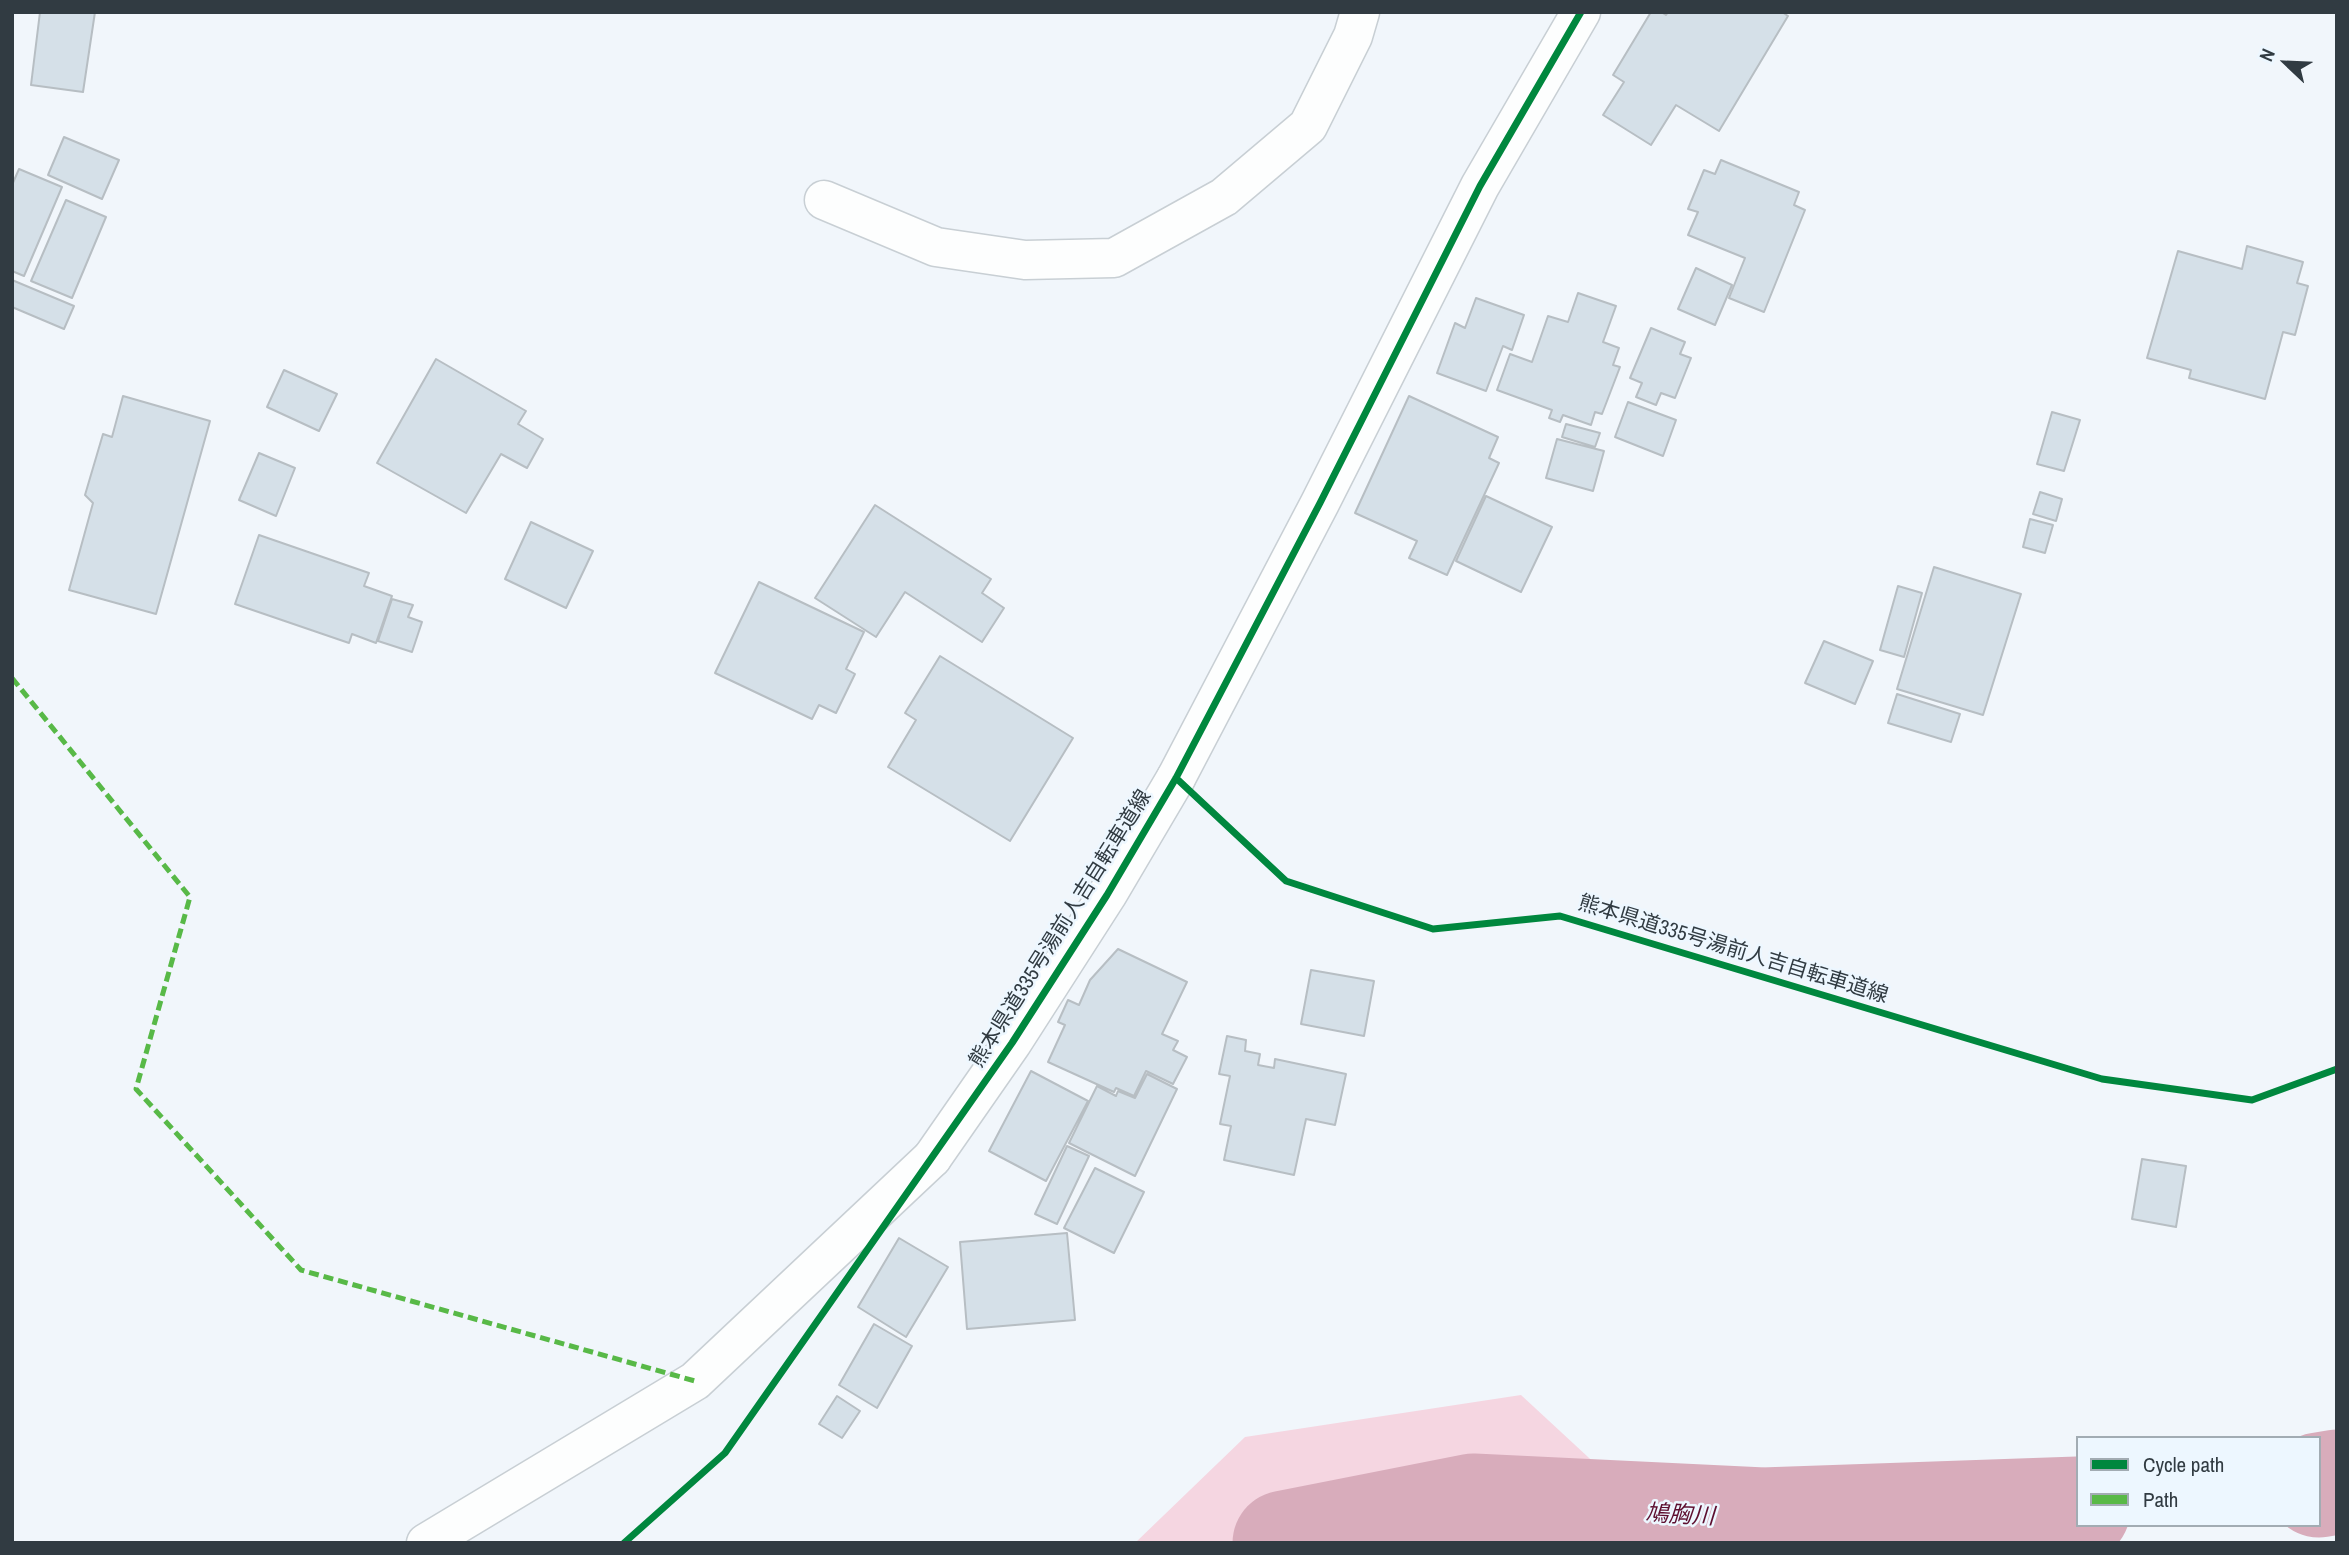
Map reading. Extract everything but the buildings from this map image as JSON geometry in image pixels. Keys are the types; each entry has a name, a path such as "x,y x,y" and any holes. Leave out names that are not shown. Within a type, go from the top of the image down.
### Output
{"street":[{"path":"824,200 936,247 1025,260 1114,258 1224,197 1308,126 1353,36 1360,12"},
{"name":"熊本県道335号湯前人吉自転車道線","path":"426,1543 695,1381 932,1158 1012,1044 1107,895 1176,778 1320,503 1480,186 1581,12"}],"shaded area":[{"path":"1521,1395 1681,1543 1135,1543 1245,1437"}],"waterway":[{"name":"鳩胸川","path":"2321,1485 2337,1482"},
{"name":"鳩胸川","path":"1285,1543 1473,1506 1763,1520 2076,1509"}],"marked path":[{"path":"12,678 190,897 136,1089 301,1270 695,1381"}],"cycle path":[{"path":"624,1543 725,1453 1012,1043 1107,895 1176,778 1320,503 1480,186 1581,12"},
{"path":"1176,778 1286,881 1433,929 1560,916 2102,1079 2252,1100 2337,1069"}]}
